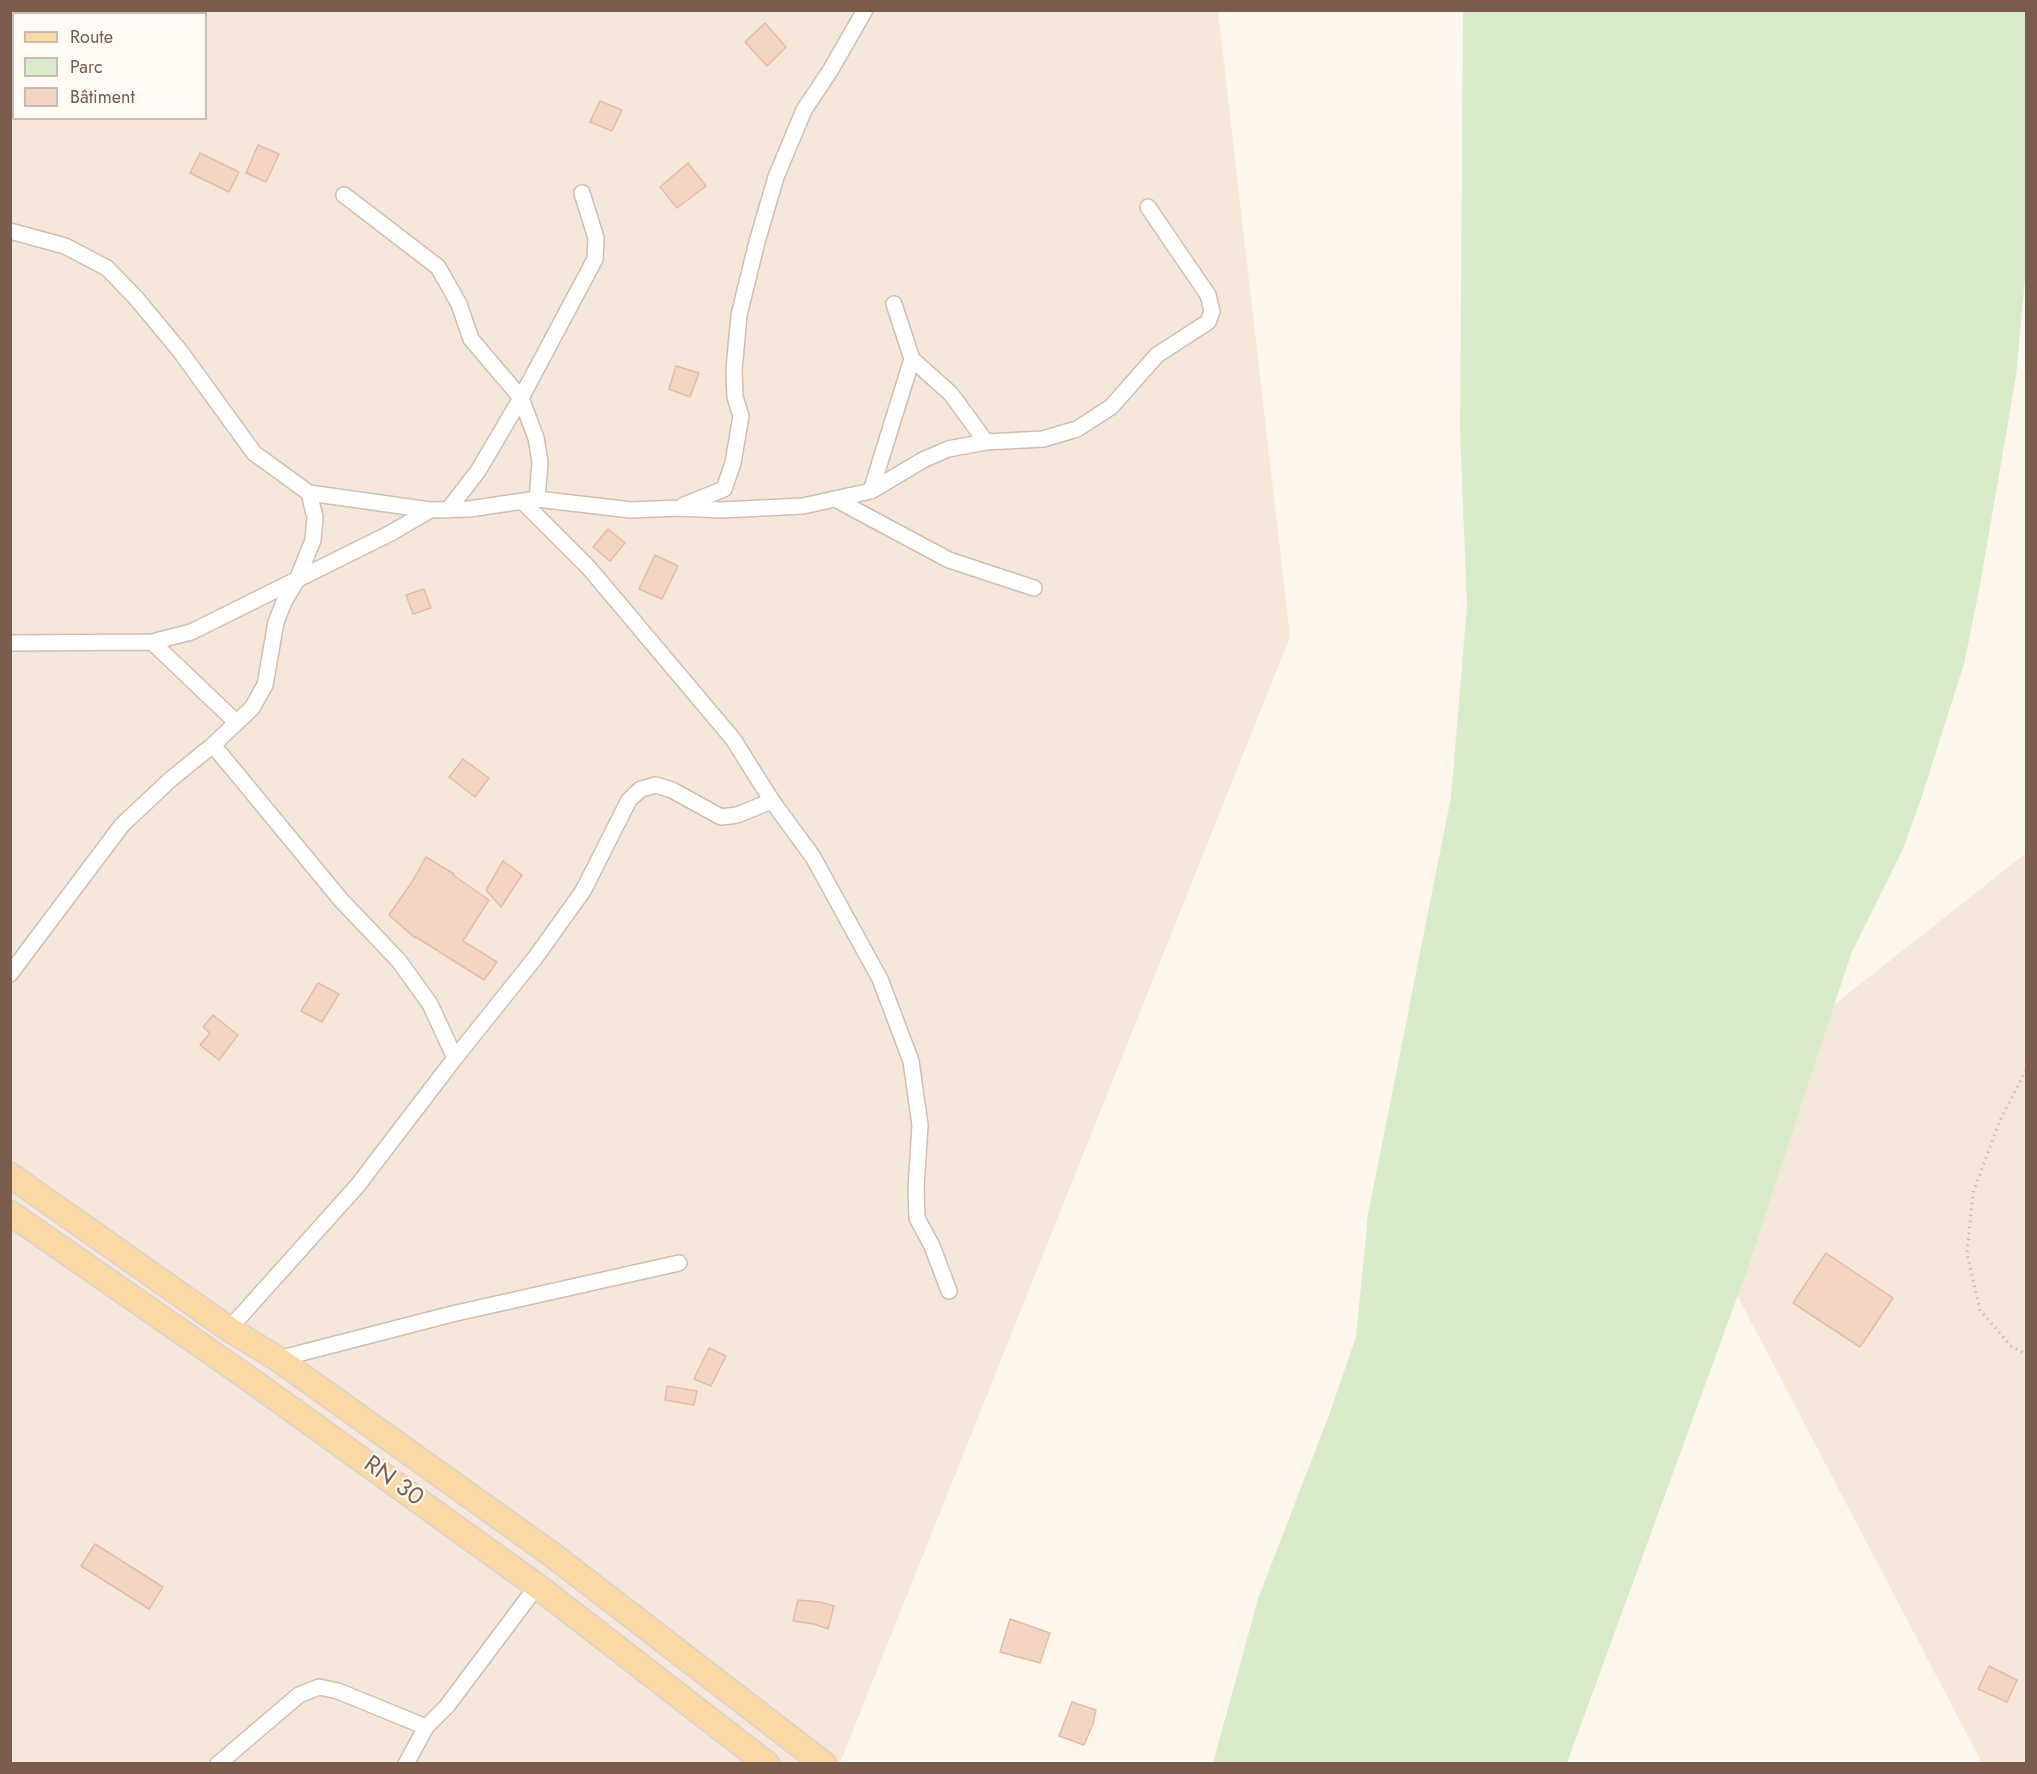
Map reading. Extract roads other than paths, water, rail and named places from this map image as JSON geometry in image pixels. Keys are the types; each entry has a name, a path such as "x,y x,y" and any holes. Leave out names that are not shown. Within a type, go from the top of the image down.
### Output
{"main road":[{"name":"RN 30","path":"10,1175 229,1329 278,1359 554,1556 824,1764"},
{"name":"RN 30","path":"10,1213 248,1378 537,1586 767,1764"}],"street":[{"path":"678,508 724,489 733,464 741,416 735,397 734,370 739,315 760,231 776,177 804,110 830,71 865,10"},
{"path":"448,510 478,471 521,398 595,259 596,238 582,193"},
{"path":"344,195 438,267 459,304 471,339 521,398 536,438 540,462 537,499"},
{"path":"10,231 65,246 107,268 136,298 180,351 254,453 309,493 430,510 469,509 537,499 631,510 744,509 803,506 872,491 923,460 948,449 986,442 1043,439 1077,429 1111,407 1157,355 1208,322 1212,311 1208,295 1148,207"},
{"path":"894,304 912,359 951,394 986,442"},
{"path":"872,491 912,359"},
{"path":"724,489 744,509"},
{"path":"10,974 122,825 252,708 266,685 276,622 297,580 313,540 315,517 309,493"},
{"path":"835,499 949,560 1034,588"},
{"path":"522,501 589,568 733,739 772,801 813,857 880,979 911,1061 920,1125 916,1189 917,1218 932,1246 949,1291"},
{"path":"10,643 152,642 191,632 391,533 430,510"},
{"path":"152,642 236,722"},
{"path":"213,745 341,900 399,961 430,1004 455,1058"},
{"path":"229,1329 358,1185 535,958 584,891 629,800 641,789 656,785 672,790 721,817 736,815 772,801"},
{"path":"278,1359 452,1314 678,1263"},
{"path":"406,1764 426,1727 447,1706 537,1586"},
{"path":"218,1764 299,1695 318,1687 338,1691 426,1727"}]}
